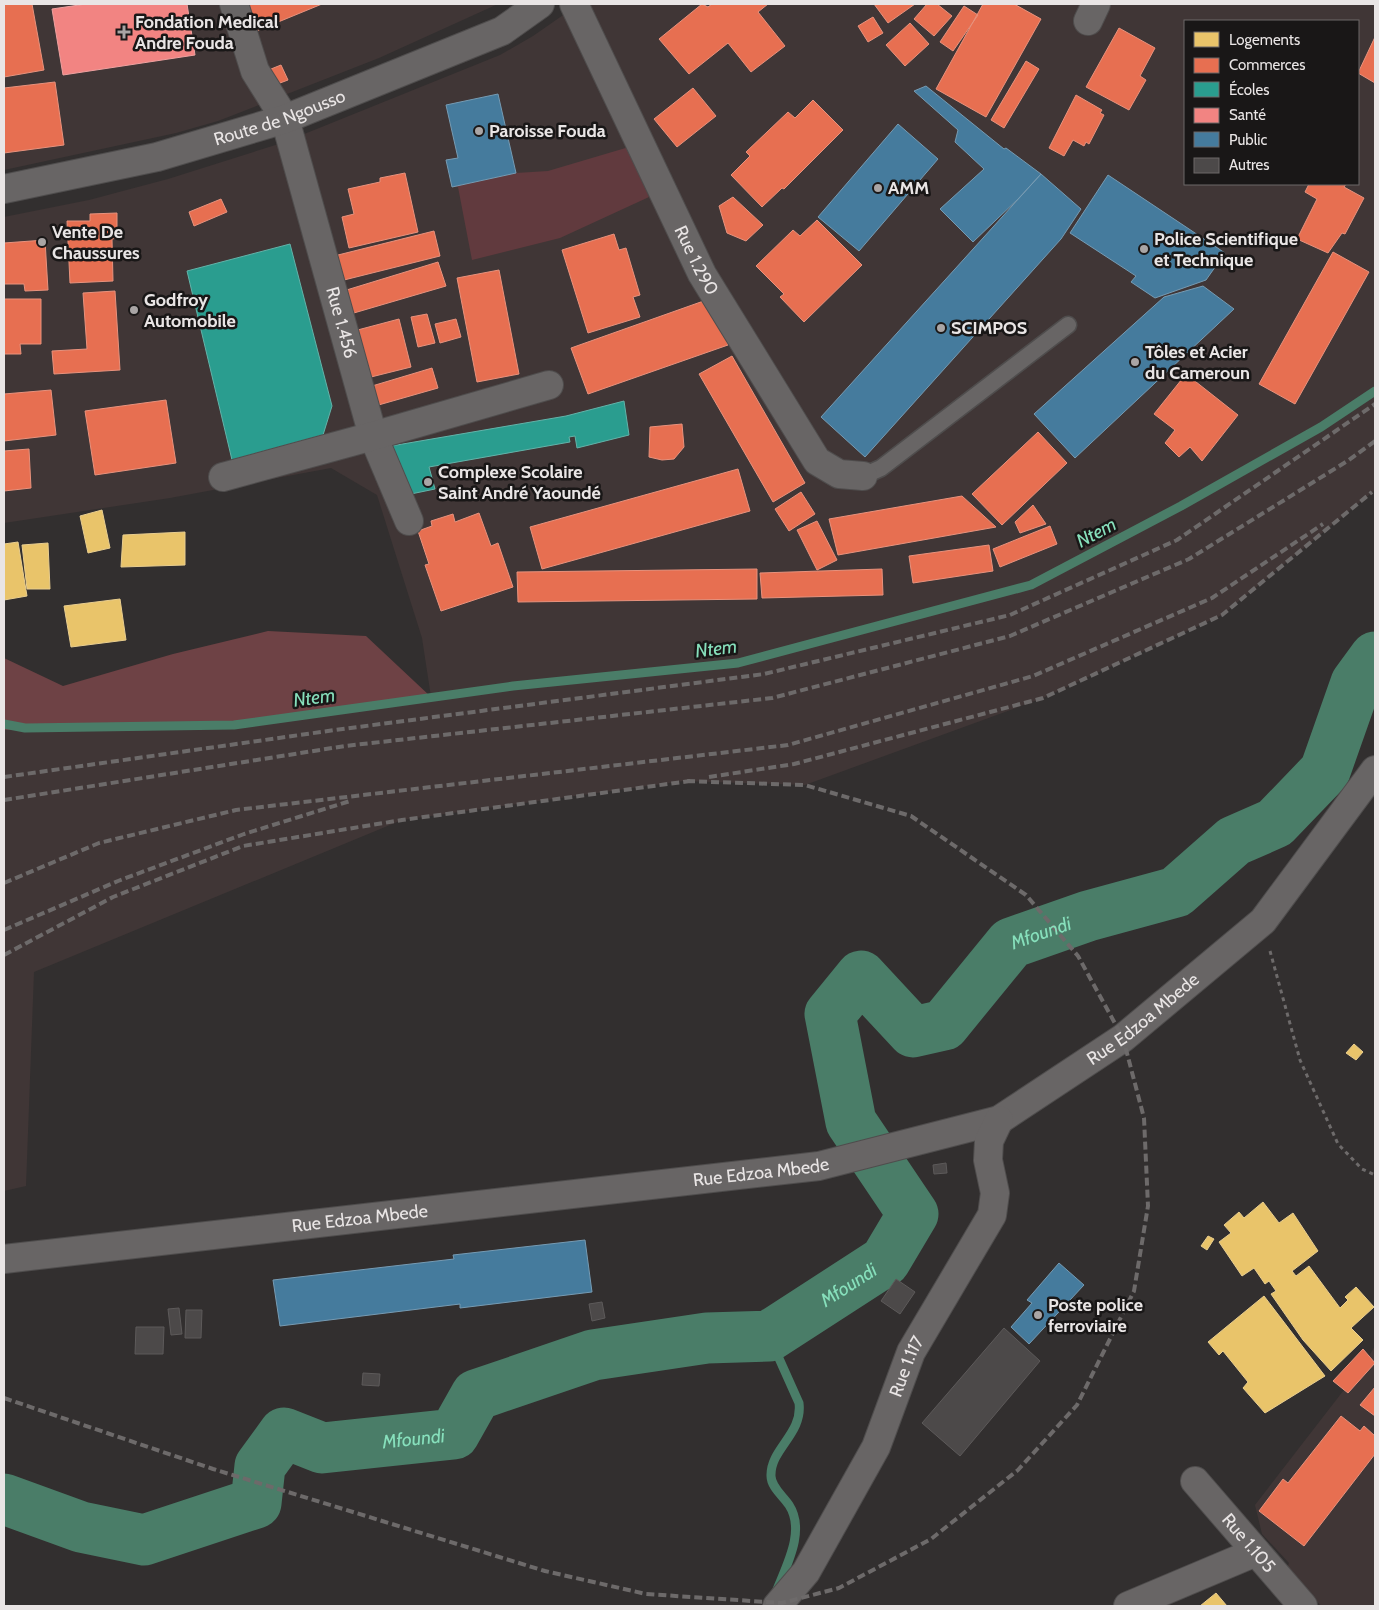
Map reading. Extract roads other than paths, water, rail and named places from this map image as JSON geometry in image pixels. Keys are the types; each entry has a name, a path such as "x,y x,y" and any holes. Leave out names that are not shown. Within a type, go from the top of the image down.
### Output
{"street":[{"name":"Rue 1.456","path":"234,4 255,71 285,119 352,367 373,436 409,521"},
{"name":"Route de Ngousso","path":"4,189 157,157 285,119 502,31 540,4"},
{"name":"Rue 1.290","path":"574,4 702,274 817,462 839,474 863,476"},
{"path":"222,477 549,385"},
{"name":"Rue Edzoa Mbede","path":"4,1259 819,1166 999,1120 1123,1038 1262,921 1375,770"},
{"name":"Rue 1.117","path":"777,1606 806,1572 876,1447 911,1352 992,1215 995,1193 988,1160 989,1140 999,1120"},
{"name":"Rue 1.105","path":"1195,1481 1303,1606"},
{"path":"1128,1606 1256,1552"}],"lane":[{"path":"863,476 881,468 1068,325"}],"waterway":[{"name":"Ntem","path":"4,724 25,728 234,725 513,686 738,663 1031,585 1181,506 1321,427 1375,391"},
{"name":"Mfoundi","path":"4,1499 81,1527 144,1540 256,1503 260,1466 284,1433 322,1448 454,1434 476,1395 593,1355 707,1338 769,1336 885,1261 913,1214 851,1122 830,1014 861,976 913,1032 944,1025 1011,943 1088,916 1176,892 1234,841 1275,823 1325,771 1356,683 1375,657"},
{"path":"769,1336 799,1403 799,1414 796,1424 772,1466 771,1476 773,1484 789,1505 794,1515 796,1526 793,1548 776,1592"}],"railway":[{"path":"4,777 335,730 764,674 1010,615 1177,540 1375,404"},
{"path":"4,800 345,746 772,698 1010,636 1189,559 1349,460 1375,441"},
{"path":"709,777 794,764 1043,698 1222,615 1372,492"},
{"path":"4,883 99,843 236,810 788,745 1033,676 1212,598 1323,524"},
{"path":"4,1398 213,1469 545,1571 646,1594 782,1603 839,1588 931,1539 1018,1470 1077,1405 1134,1291 1148,1206 1144,1118 1123,1038 1078,956 1026,895 911,816 805,785 684,781"},
{"path":"4,955 113,897 243,846 402,820 690,781"},
{"path":"4,930 118,881 244,834 350,801"}],"place":[{"name":"Fondation Medical Andre Fouda","path":"124,32"},
{"name":"Paroisse Fouda","path":"479,131"},
{"name":"AMM","path":"878,188"},
{"name":"Vente De Chaussures","path":"42,242"},
{"name":"Police Scientifique et Technique","path":"1144,249"},
{"name":"Godfroy Automobile","path":"134,310"},
{"name":"SCIMPOS","path":"941,328"},
{"name":"Tôles et Acier du Cameroun","path":"1135,362"},
{"name":"Complexe Scolaire Saint André Yaoundé","path":"428,482"},
{"name":"Poste police ferroviaire","path":"1038,1315"}]}
